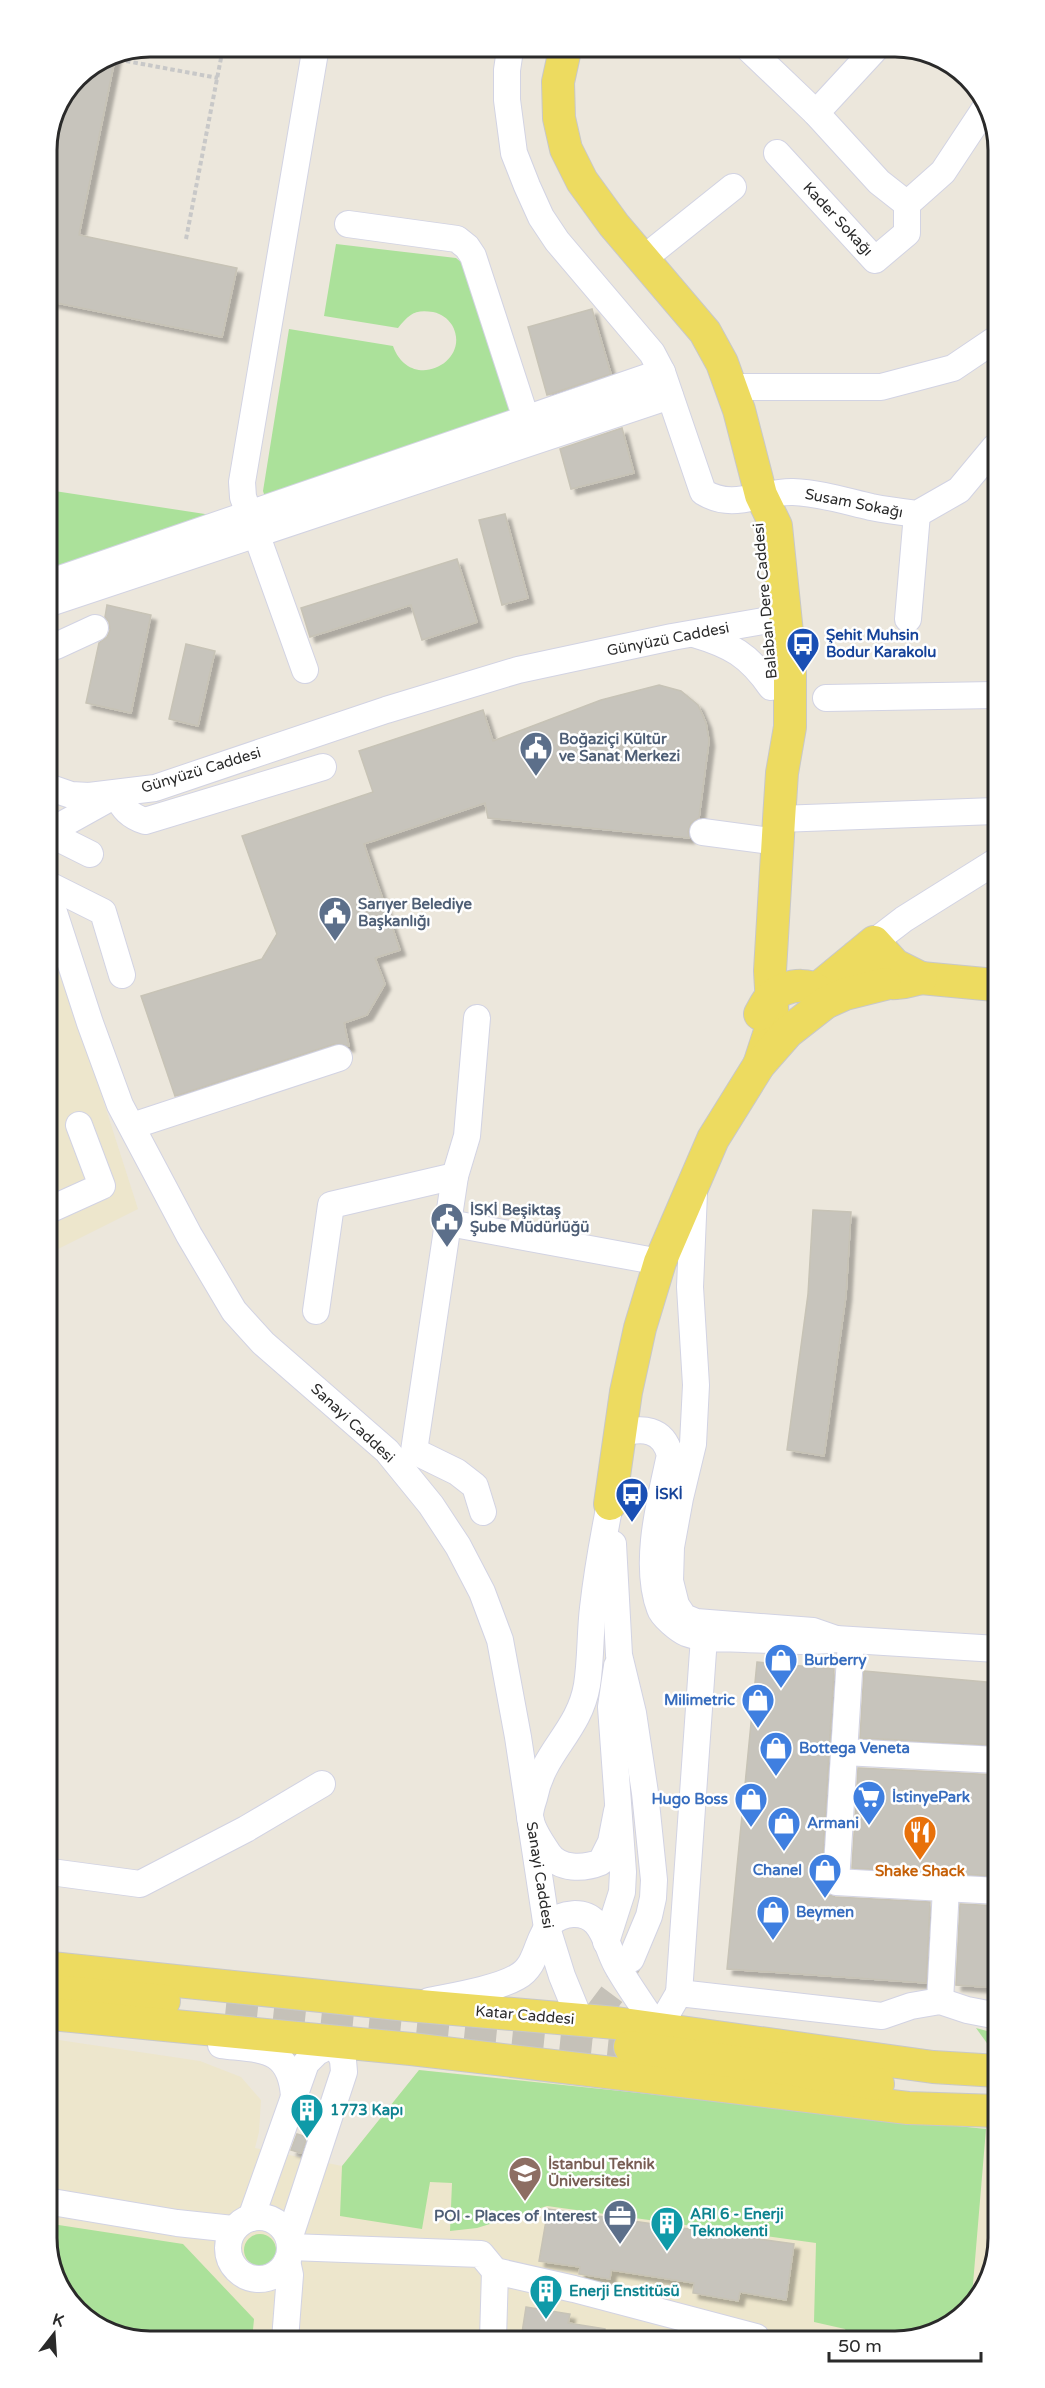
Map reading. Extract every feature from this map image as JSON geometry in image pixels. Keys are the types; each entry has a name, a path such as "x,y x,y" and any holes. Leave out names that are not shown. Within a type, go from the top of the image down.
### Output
{"main road":[{"name":"Balaban Dere Caddesi","path":"563,57 558,82 559,118 566,149 582,181 643,259 705,332 722,363 731,387 761,495 777,526 771,687 772,727 782,773"},
{"name":"Balaban Dere Caddesi","path":"759,1065 772,1022 770,998 778,830 782,773 790,727 790,662 775,610"},
{"path":"865,949 921,978"},
{"path":"865,949 866,972 876,981 885,984"},
{"path":"610,1504 619,1434 640,1328 660,1262 713,1138 759,1065 865,949"},
{"path":"816,1003 885,984 921,978 988,984"},
{"path":"660,1262 660,1229 678,1173 700,1124 738,1062 770,998 781,991 804,986 816,1003"},
{"name":"Katar Caddesi","path":"57,1969 408,2005 580,2020 933,2067 988,2070"},
{"path":"277,1990 335,2043"},
{"path":"57,1992 226,2006"},
{"path":"335,2043 368,2021 440,2020 507,2013"},
{"path":"57,2015 335,2043 626,2061 988,2096"},
{"path":"580,2020 603,2054 626,2061 908,2108 988,2111"}],"street":[{"path":"305,670 243,497 242,482 314,57"},
{"path":"509,57 507,100 514,153 541,217 557,241 652,353 662,372 670,396 530,430"},
{"path":"757,57 816,113 879,182 907,204 943,172 981,115"},
{"path":"816,113 867,57"},
{"name":"Kader Sokağı","path":"777,153 875,260 907,233 907,204"},
{"path":"643,259 733,187"},
{"path":"348,224 457,239 467,247 473,256 530,430"},
{"path":"731,387 881,387 953,368 988,344"},
{"path":"57,600 253,524 530,430 662,372"},
{"name":"Susam Sokağı","path":"670,396 703,492 716,499 735,501 761,495 792,492 818,494 872,507 917,514 959,490 988,455"},
{"path":"908,619 917,514"},
{"path":"57,580 253,524"},
{"name":"Günyüzü Caddesi","path":"117,794 155,788 386,710 518,670 691,633 775,610"},
{"name":"Günyüzü Caddesi","path":"117,794 146,777 376,702 508,662 775,610"},
{"path":"57,646 95,628"},
{"path":"691,633 737,650 758,668 771,687"},
{"path":"826,698 988,695"},
{"path":"117,794 123,809 135,818 145,821 323,767"},
{"path":"57,789 89,796 117,794"},
{"path":"57,830 117,794"},
{"path":"57,795 67,806 57,827"},
{"path":"703,832 778,830 988,812"},
{"path":"57,832 90,855"},
{"path":"865,949 904,919 988,866"},
{"path":"57,889 103,912 122,975"},
{"name":"Sanayi Caddesi","path":"57,938 120,1105 189,1235 234,1311 263,1343 387,1451 431,1505 458,1546 482,1592 500,1640 518,1737 547,1928 562,1976 580,2020"},
{"path":"477,1018 467,1136 455,1176 414,1451 457,1472 475,1486 483,1512"},
{"path":"132,1126 339,1058"},
{"path":"57,1206 102,1186 79,1125"},
{"path":"316,1311 331,1205 455,1176"},
{"path":"695,1179 690,1287 696,1385 693,1444 671,1546 670,1581 676,1605 684,1617 696,1622 813,1631 844,1640"},
{"path":"449,1223 660,1262"},
{"path":"619,1434 644,1430 658,1434 667,1446 670,1455 656,1519 654,1551 658,1602 660,1611 684,1632 704,1637 815,1642 844,1640 988,1648"},
{"path":"610,1504 593,1609 587,1684 580,1712 544,1766 537,1781 530,1817 536,1836 550,1857 567,1866 589,1867 601,1862 611,1842 617,1811"},
{"path":"610,1504 619,1655 633,1713 645,1792 654,1880 649,1916 631,1959"},
{"path":"408,2005 469,1993 518,1977 529,1966 547,1928 553,1921 564,1915 577,1914 595,1922 616,1964 658,2029 679,1993 704,1637"},
{"path":"844,1640 844,1752 836,1882 988,1890"},
{"path":"606,1941 622,1892 622,1840 617,1811 611,1707 619,1655"},
{"path":"844,1752 988,1760"},
{"path":"57,1873 140,1884 246,1829 321,1784"},
{"path":"940,2001 946,1888"},
{"path":"679,1993 882,2016 911,2006 940,2001 988,2014"},
{"path":"161,2025 187,2037 217,2045 262,2050 278,2056 284,2063 293,2084 294,2096"},
{"path":"335,2043 344,2060 344,2072 289,2249 274,2275 255,2279 245,2276 237,2270 228,2251 242,2223 306,2063 317,2052 335,2043"},
{"path":"57,2203 177,2223 242,2223 259,2217 275,2221 281,2226 289,2249 290,2275 286,2331"},
{"path":"177,2223 231,2261"},
{"path":"289,2249 481,2254 495,2271 574,2289 730,2331"},
{"path":"493,2331 495,2271"},
{"path":"255,2279 268,2293 272,2314 271,2331"}],"path":[{"path":"186,239 221,57"},
{"path":"126,61 218,78"}],"shaded area":[{"path":"57,956 138,1209 57,1250"},
{"name":"İstanbul Teknik Üniversitesi","path":"57,2040 200,2061 241,2077 261,2100 259,2132 255,2148 342,2166 419,2070 988,2123 986,2256 978,2279 961,2304 947,2315 925,2326 895,2331 144,2331 132,2329 114,2324 93,2312 76,2295 62,2268 57,2238"}],"green space":[{"path":"336,244 456,258 462,263 513,412 265,497 263,491 289,329 393,346 401,360 412,368 425,370 447,361 454,351 456,338 452,325 436,313 421,311 413,314 398,328 324,316"},
{"path":"57,491 218,516 57,571"},
{"path":"976,2028 988,2031 988,2045"},
{"path":"419,2070 986,2129 972,2290 961,2304 936,2321 913,2329 895,2331 846,2331 814,2322 816,2243 547,2206 477,2228 450,2231 452,2183 430,2182 422,2229 340,2216 342,2166"},
{"path":"57,2225 183,2244 254,2319 253,2331 144,2331 114,2324 104,2319 84,2304 67,2279 58,2250"},
{"path":"260,2234 271,2239 276,2250 271,2261 260,2266 249,2261 244,2250 249,2239"}],"building":[{"path":"114,65 79,235 237,268 222,337 57,303 57,144 60,126 76,93 89,80"},
{"path":"592,309 611,374 547,395 528,327"},
{"path":"622,428 634,473 571,489 560,449"},
{"path":"505,514 528,598 502,605 479,520"},
{"path":"457,559 477,622 422,640 411,605 310,637 301,608"},
{"path":"107,605 151,615 131,713 86,703 99,643 107,637 110,630 109,622 105,617"},
{"path":"186,644 215,651 198,726 169,719"},
{"path":"659,685 681,691 698,705 706,723 709,741 699,818 691,823 688,831 689,838 488,818 485,803 364,844 400,950 375,958 385,984 367,1015 344,1023 349,1046 334,1044 175,1096 141,996 262,959 277,934 242,836 373,792 359,751 483,710 493,741 601,700"},
{"path":"813,1210 851,1212 846,1295 824,1456 787,1450 808,1294"},
{"path":"757,1662 834,1669 822,1888 827,1894 835,1897 930,1902 926,1983 727,1969"},
{"path":"864,1671 988,1682 988,1745 860,1738"},
{"path":"858,1768 988,1775 988,1875 852,1868"},
{"path":"960,1904 988,1905 988,1987 956,1985"},
{"path":"297,2134 307,2137 301,2153 291,2150"},
{"name":"ARI 6 - Enerji Teknokenti","path":"548,2209 794,2244 786,2300 740,2292 738,2301 693,2293 694,2283 611,2270 610,2279 579,2274 580,2267 539,2261"},
{"path":"526,2307 570,2314 568,2323 605,2329 605,2331 522,2331"}],"tunnel":[{"path":"567,2040 588,2026 612,1994 631,1959"},
{"path":"226,2006 630,2047"}],"place":[{"name":"Şehit Muhsin Bodur Karakolu","path":"803,673"},
{"name":"Boğaziçi Kültür ve Sanat Merkezi","path":"536,777"},
{"name":"Sarıyer Belediye Başkanlığı","path":"335,942"},
{"name":"İSKİ Beşiktaş Şube Müdürlüğü","path":"447,1248"},
{"name":"İSKİ","path":"632,1523"},
{"name":"Burberry","path":"781,1689"},
{"name":"Milimetric","path":"758,1729"},
{"name":"Bottega Veneta","path":"776,1777"},
{"name":"İstinyePark","path":"869,1826"},
{"name":"Hugo Boss","path":"751,1828"},
{"name":"Armani","path":"784,1852"},
{"name":"Shake Shack","path":"920,1861"},
{"name":"Chanel","path":"825,1899"},
{"name":"Beymen","path":"773,1941"},
{"name":"1773 Kapı","path":"307,2139"},
{"name":"İstanbul Teknik Üniversitesi","path":"525,2202"},
{"name":"POI - Places of Interest","path":"620,2245"},
{"name":"ARI 6 - Enerji Teknokenti","path":"667,2252"},
{"name":"Enerji Enstitüsü","path":"546,2320"}]}
